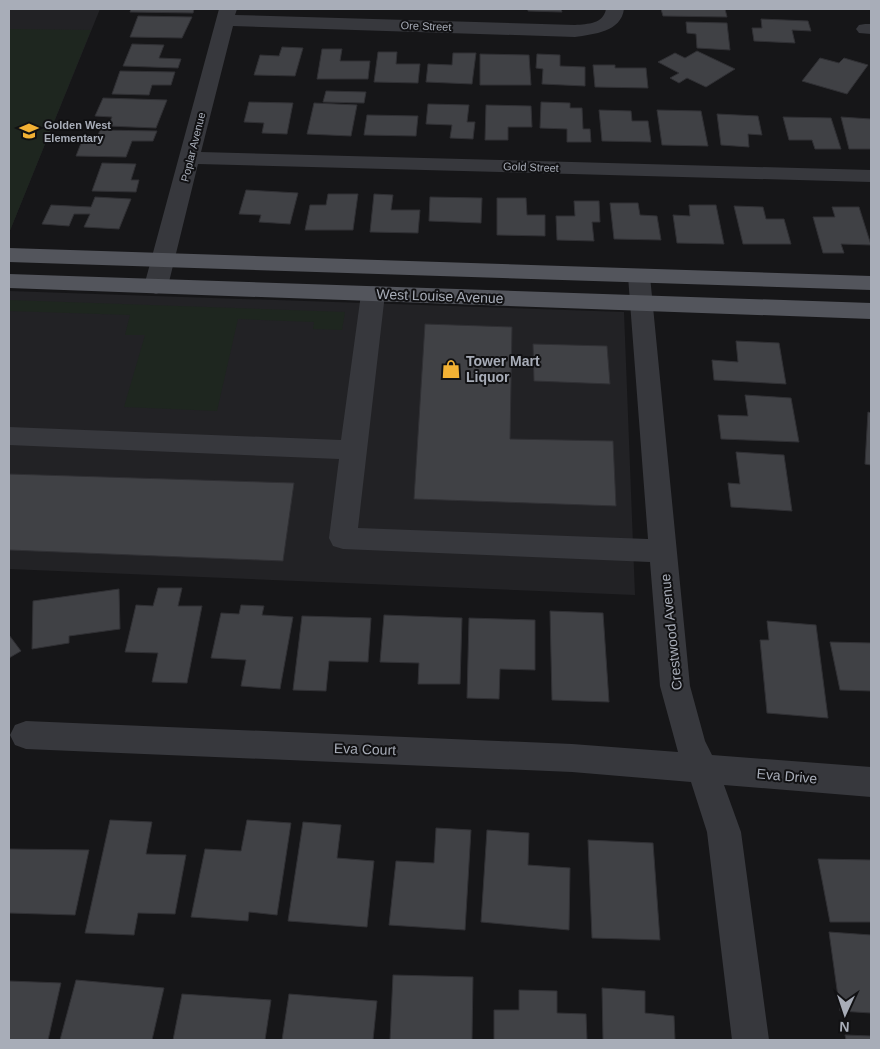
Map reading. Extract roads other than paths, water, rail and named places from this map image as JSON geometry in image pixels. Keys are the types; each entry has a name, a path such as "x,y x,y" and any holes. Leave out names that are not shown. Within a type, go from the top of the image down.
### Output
{"main road":[{"name":"West Louise Avenue","path":"9,255 163,261 640,289 871,311"},
{"name":"West Louise Avenue","path":"9,281 373,294 871,283"}],"street":[{"name":"Ore Street","path":"227,14 575,31 598,28 612,19 615,9"},
{"name":"Poplar Avenue","path":"156,286 191,158 227,14"},
{"name":"Gold Street","path":"191,158 871,176"},
{"name":"Crestwood Avenue","path":"640,289 675,686 690,744 703,769 724,832 751,1040"},
{"path":"373,294 343,538 663,551"},
{"path":"9,436 353,450"},
{"name":"Eva Court","path":"26,735 572,758 703,769"},
{"name":"Eva Drive","path":"703,769 871,782"}],"place":[{"name":"Golden West Elementary","path":"29,131"},
{"name":"Tower Mart Liquor","path":"451,369"}]}
